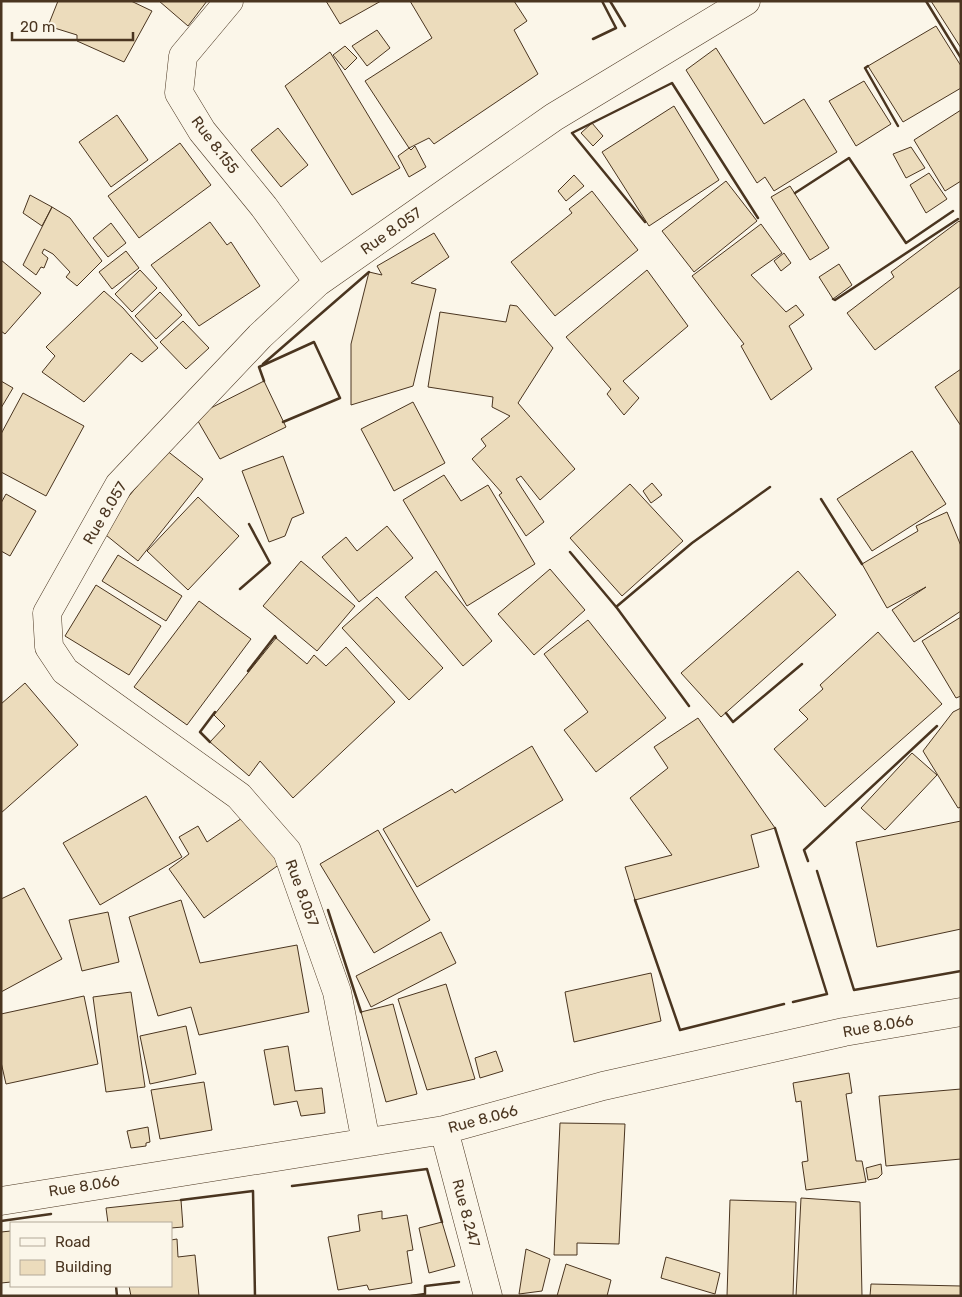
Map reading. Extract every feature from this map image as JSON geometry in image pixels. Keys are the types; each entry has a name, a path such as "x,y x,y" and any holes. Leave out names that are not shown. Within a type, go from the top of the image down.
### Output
{"street":[{"name":"Rue 8.155","path":"229,1 183,56 179,93 202,131 264,208 318,282"},
{"name":"Rue 8.057","path":"366,1142 337,992 286,851 239,796 65,671 49,646 47,613 119,485 260,336 318,282 554,118 746,1"},
{"name":"Rue 8.066","path":"1,1201 444,1130 623,1082 844,1032 961,1012"},
{"name":"Rue 8.247","path":"444,1130 488,1296"}],"building":[{"path":"58,1 131,1 152,11 124,62 77,41 77,35 48,26"},
{"path":"159,1 207,1 188,26"},
{"path":"326,1 381,1 340,24"},
{"path":"410,1 514,1 527,21 514,30 538,74 434,144 429,138 409,148 365,81 432,38"},
{"path":"931,1 961,1 961,48"},
{"path":"936,26 961,66 961,88 903,122 868,66"},
{"path":"377,30 390,48 367,66 352,46"},
{"path":"345,46 357,58 345,70 333,55"},
{"path":"716,48 764,124 804,99 837,152 774,191 765,177 757,183 686,70"},
{"path":"330,52 400,168 352,195 285,86"},
{"path":"864,81 891,124 856,146 829,101"},
{"path":"674,106 719,180 649,226 602,152"},
{"path":"961,110 961,181 945,191 914,140"},
{"path":"117,115 148,160 111,187 79,142"},
{"path":"592,123 603,136 593,146 581,133"},
{"path":"278,128 308,165 281,187 251,150"},
{"path":"180,143 211,185 139,238 108,196"},
{"path":"415,146 426,167 409,177 398,156"},
{"path":"911,147 925,168 906,178 893,154"},
{"path":"929,173 947,199 926,213 910,185"},
{"path":"574,175 584,186 566,201 558,191"},
{"path":"726,181 757,221 694,272 662,231"},
{"path":"790,186 829,248 810,260 771,197"},
{"path":"592,191 638,250 555,316 511,262 572,213 569,209"},
{"path":"30,195 52,207 42,226 23,213"},
{"path":"52,207 70,218 102,261 77,286 66,277 70,272 53,254 44,249 42,253 48,258 44,268 41,267 36,275 23,265"},
{"path":"959,221 961,223 961,286 875,350 847,313 894,277 891,272"},
{"path":"210,222 227,245 231,242 260,286 199,326 151,265"},
{"path":"111,223 126,243 108,257 93,238"},
{"path":"761,224 782,253 751,275 786,312 796,305 804,315 789,326 812,369 771,400 741,346 744,344 692,276"},
{"path":"434,233 449,257 411,283 436,289 413,386 351,405 351,344 369,272 382,275 377,266"},
{"path":"126,251 139,268 112,289 99,272"},
{"path":"784,253 791,263 781,271 774,261"},
{"path":"1,260 41,293 5,334 1,331"},
{"path":"839,264 852,285 833,299 819,277"},
{"path":"140,270 157,288 132,312 115,294"},
{"path":"647,270 688,326 623,381 639,398 624,415 607,394 611,389 566,337"},
{"path":"104,291 123,308 158,348 142,362 131,353 84,402 42,372 55,356 46,347"},
{"path":"160,292 182,315 156,339 135,316"},
{"path":"510,305 517,306 553,348 518,403 575,469 540,500 521,476 516,479 544,522 526,536 499,495 502,493 472,459 486,446 481,439 510,416 492,407 493,397 428,387 440,312 506,322"},
{"path":"183,321 209,348 186,369 160,342"},
{"path":"961,369 961,426 935,387"},
{"path":"1,381 13,388 1,408"},
{"path":"264,381 286,427 220,459 195,416"},
{"path":"23,393 84,426 46,496 1,472 1,434"},
{"path":"413,402 445,463 394,491 361,429"},
{"path":"166,450 203,479 138,561 101,531"},
{"path":"912,451 946,504 872,551 837,499"},
{"path":"283,456 304,513 292,518 285,536 269,542 242,471"},
{"path":"444,475 461,501 488,485 535,564 467,606 403,500"},
{"path":"652,483 662,495 651,503 643,491"},
{"path":"630,484 683,541 622,596 570,538"},
{"path":"6,494 36,511 10,556 1,551 1,503"},
{"path":"198,497 239,536 188,590 147,551"},
{"path":"947,512 961,546 961,611 914,642 892,610 926,587 887,608 862,564 918,531 916,526"},
{"path":"387,526 413,558 359,602 322,557 346,537 357,551"},
{"path":"118,555 182,596 166,621 102,581"},
{"path":"301,561 355,606 317,651 263,606"},
{"path":"550,569 585,610 534,655 498,614"},
{"path":"436,571 492,641 463,666 405,597"},
{"path":"798,571 836,615 721,717 681,673"},
{"path":"96,585 161,626 129,675 65,636"},
{"path":"377,597 443,668 409,700 342,628"},
{"path":"199,601 251,639 187,725 134,687"},
{"path":"961,617 961,696 956,698 922,641"},
{"path":"588,620 666,718 596,772 564,730 588,712 544,654"},
{"path":"878,632 942,704 825,807 774,749 808,719 799,710 823,689 820,685"},
{"path":"276,638 307,664 314,655 326,666 346,647 395,702 293,798 260,761 249,776 210,742 225,726 214,715"},
{"path":"25,683 78,745 1,813 1,704"},
{"path":"961,708 961,807 958,808 923,751 953,712"},
{"path":"698,718 775,828 751,835 759,867 635,900 625,867 672,855 630,798 668,768 654,747"},
{"path":"532,746 563,800 417,887 383,829 452,789 455,793"},
{"path":"912,753 937,775 885,830 861,808"},
{"path":"146,796 182,857 100,905 63,843"},
{"path":"245,816 280,864 204,918 169,869 189,854 179,837 198,826 207,842"},
{"path":"961,821 961,929 877,947 856,842"},
{"path":"378,830 430,920 374,953 320,864"},
{"path":"24,888 62,959 1,992 1,899"},
{"path":"181,900 200,963 297,945 309,1012 199,1035 191,1007 158,1016 129,917"},
{"path":"108,912 119,962 82,971 69,920"},
{"path":"441,932 456,963 371,1007 356,976"},
{"path":"651,973 661,1021 574,1042 565,992"},
{"path":"446,984 475,1079 427,1090 398,999"},
{"path":"131,992 145,1087 106,1092 93,997"},
{"path":"84,996 98,1064 6,1084 1,1062 1,1014"},
{"path":"393,1004 417,1094 386,1102 361,1012"},
{"path":"186,1026 196,1074 150,1084 140,1036"},
{"path":"288,1046 295,1091 322,1088 325,1113 301,1116 297,1101 274,1105 264,1050"},
{"path":"496,1051 503,1071 480,1078 475,1058"},
{"path":"849,1073 852,1093 846,1094 856,1161 862,1161 866,1182 806,1190 802,1162 808,1161 801,1101 796,1102 793,1083"},
{"path":"204,1082 212,1130 160,1139 151,1090"},
{"path":"961,1089 961,1159 886,1166 879,1096"},
{"path":"560,1123 625,1124 619,1244 577,1243 577,1255 554,1255"},
{"path":"148,1127 150,1142 146,1143 146,1146 131,1148 127,1131"},
{"path":"881,1164 882,1174 878,1178 868,1180 866,1168"},
{"path":"801,1198 860,1202 862,1296 796,1296"},
{"path":"181,1200 183,1227 172,1228 172,1222 108,1222 106,1208"},
{"path":"730,1200 796,1202 793,1296 727,1296"},
{"path":"382,1211 382,1219 407,1215 413,1250 407,1251 412,1283 369,1290 367,1285 338,1290 328,1237 360,1231 358,1215"},
{"path":"442,1222 455,1266 429,1273 419,1228"},
{"path":"10,1231 10,1282 1,1283 1,1232"},
{"path":"177,1239 178,1257 195,1255 199,1296 131,1296 129,1287 172,1287 172,1240"},
{"path":"526,1249 550,1259 542,1291 519,1294"},
{"path":"666,1257 720,1273 715,1294 661,1278"},
{"path":"566,1264 611,1280 607,1296 557,1296"},
{"path":"871,1284 961,1286 961,1296 870,1296"}],"wall":[{"path":"593,39 616,28 602,1"},
{"path":"610,1 625,26"},
{"path":"926,1 961,58"},
{"path":"868,66 865,68 898,126"},
{"path":"645,222 572,133 672,83 758,218"},
{"path":"795,193 849,158 906,243 953,211"},
{"path":"833,299 835,300 958,219"},
{"path":"263,364 369,272"},
{"path":"264,381 259,367 314,342 340,398 283,422"},
{"path":"616,607 692,543 770,487"},
{"path":"821,499 862,564"},
{"path":"240,589 270,563 249,524"},
{"path":"570,552 617,608 689,706"},
{"path":"248,671 275,636 276,638"},
{"path":"726,713 733,722 802,664"},
{"path":"210,742 200,732 215,712"},
{"path":"808,861 804,850 937,726"},
{"path":"775,828 827,994 793,1002"},
{"path":"817,871 854,990 961,971"},
{"path":"635,900 680,1030 784,1004"},
{"path":"328,910 361,1012"},
{"path":"292,1186 427,1169 442,1222"},
{"path":"181,1200 253,1191 255,1296"},
{"path":"1,1221 51,1214"},
{"path":"411,1296 425,1294 425,1286 459,1282"},
{"path":"116,1287 117,1296"}]}
